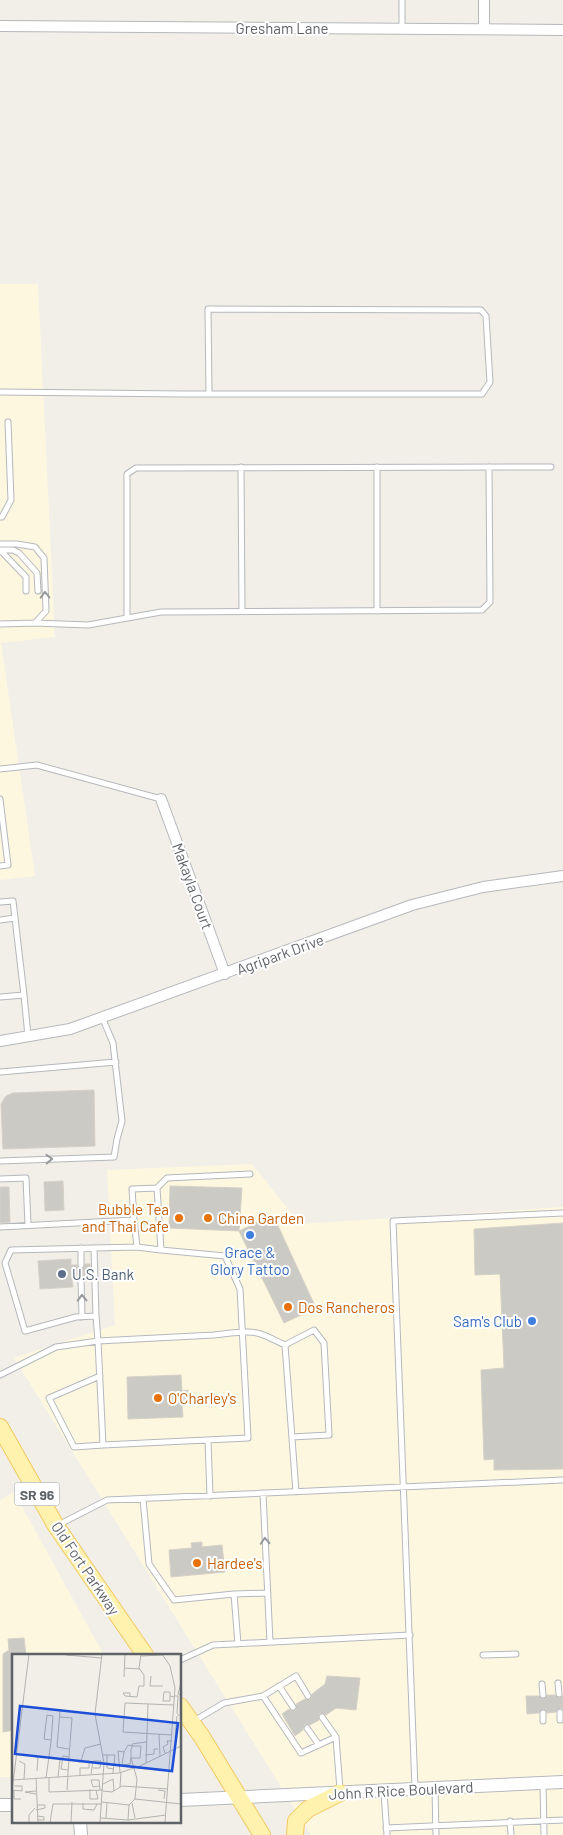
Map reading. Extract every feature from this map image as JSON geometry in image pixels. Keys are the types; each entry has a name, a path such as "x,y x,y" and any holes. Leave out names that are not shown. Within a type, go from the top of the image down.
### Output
{"main road":[{"name":"Old Fort Parkway","path":"0,1427 56,1526 144,1654"},
{"path":"181,1707 262,1835"},
{"path":"295,1835 296,1821 308,1809 340,1794"}],"street":[{"path":"484,0 484,29"},
{"name":"Gresham Lane","path":"0,26 563,30"},
{"name":"Makayla Court","path":"161,799 225,974"},
{"name":"Agripark Drive","path":"0,1041 70,1029 412,905 483,887 563,876"},
{"name":"John R Rice Boulevard","path":"181,1800 340,1794 563,1782"},
{"path":"80,1822 81,1835"}],"lane":[{"path":"402,0 402,28"},
{"path":"0,392 209,393 482,394 490,382 486,316 481,310 208,309 209,393"},
{"path":"0,517 2,517 11,500 8,422"},
{"path":"241,467 242,611"},
{"path":"377,467 377,611"},
{"path":"0,624 88,625 160,612 482,610 490,602 489,467"},
{"path":"127,618 127,474 136,468 551,467"},
{"path":"0,544 35,547 44,558 46,611 35,623"},
{"path":"0,550 13,550 19,553 37,573 38,591"},
{"path":"0,550 26,577 26,591"},
{"path":"0,769 37,765 161,799"},
{"path":"0,799 8,865 0,866"},
{"path":"0,902 13,901 28,1036"},
{"path":"0,920 15,918"},
{"path":"0,997 24,995"},
{"path":"0,1161 114,1157 122,1121 113,1043 102,1017"},
{"path":"0,1072 116,1062"},
{"path":"137,1247 132,1189 157,1188 167,1178 250,1174"},
{"path":"0,1179 26,1178 28,1225"},
{"path":"157,1188 162,1250"},
{"path":"415,1790 394,1221 563,1213"},
{"path":"0,1227 134,1220"},
{"path":"96,1316 76,1317 25,1332 5,1263 11,1250 137,1247 225,1256 240,1289 248,1438 74,1447 49,1398 100,1376"},
{"path":"81,1248 81,1264"},
{"path":"94,1248 103,1445"},
{"path":"82,1279 82,1316"},
{"path":"0,1375 56,1347 98,1341 242,1333 256,1333 286,1345 314,1330 324,1343 329,1435 292,1437"},
{"path":"286,1345 296,1492"},
{"path":"208,1440 210,1496"},
{"path":"56,1526 107,1500 563,1480"},
{"path":"263,1493 270,1642"},
{"path":"143,1498 149,1564 174,1600 234,1594 268,1593"},
{"path":"234,1594 238,1644"},
{"path":"181,1660 213,1645 410,1635"},
{"path":"483,1655 516,1654"},
{"path":"192,1722 224,1703 263,1696 296,1676 308,1696"},
{"path":"558,1683 559,1694"},
{"path":"542,1684 543,1696"},
{"path":"279,1686 293,1707"},
{"path":"263,1696 301,1753 336,1737"},
{"path":"560,1712 560,1720"},
{"path":"543,1713 543,1721"},
{"path":"322,1717 336,1737 340,1794"},
{"path":"307,1728 319,1746"},
{"path":"543,1783 544,1835"},
{"path":"435,1789 436,1835"},
{"path":"384,1791 387,1835"},
{"path":"386,1828 563,1820"},
{"path":"510,1821 511,1835"}],"shaded area":[{"path":"0,284 38,284 55,637 1,643 35,876 0,880"},
{"path":"252,1164 300,1224 563,1207 563,1835 311,1835 14,1358 115,1325 107,1170"},
{"path":"14,1492 102,1654 12,1654 12,1777 0,1777 0,1500"}],"building":[{"path":"94,1090 95,1146 3,1149 1,1104 6,1096 13,1093"},
{"path":"63,1181 64,1210 45,1211 44,1182"},
{"path":"170,1186 242,1188 239,1231 169,1228"},
{"path":"0,1187 9,1187 10,1222 0,1223"},
{"path":"273,1215 316,1308 284,1323 239,1231"},
{"name":"Sam's Club","path":"563,1223 563,1469 494,1470 494,1459 484,1460 481,1370 504,1368 500,1274 475,1275 474,1229"},
{"path":"71,1259 71,1265 77,1265 79,1269 84,1268 85,1264 90,1264 91,1279 85,1279 83,1275 80,1275 77,1277 77,1280 72,1280 73,1287 40,1289 38,1261"},
{"name":"O'Charley's","path":"181,1375 182,1391 188,1390 188,1404 182,1405 183,1417 128,1419 127,1377"},
{"path":"202,1542 202,1547 222,1545 225,1572 171,1577 169,1550 192,1548 191,1543"},
{"path":"24,1638 26,1654 12,1654 12,1730 3,1732 3,1654 9,1650 8,1639"},
{"path":"327,1676 360,1678 356,1710 336,1708 326,1715 320,1713 318,1716 319,1720 310,1725 305,1724 303,1730 295,1736 282,1714 289,1709 296,1710 296,1704 305,1699 311,1699 312,1694 325,1684"},
{"path":"547,1695 555,1695 559,1698 563,1696 563,1709 560,1708 556,1712 547,1713 543,1709 539,1713 527,1714 526,1696 539,1696 543,1699"}],"place":[{"name":"Bubble Tea and Thai Cafe","path":"179,1218"},
{"name":"China Garden","path":"208,1218"},
{"name":"Grace & Glory Tattoo","path":"250,1235"},
{"name":"U.S. Bank","path":"62,1274"},
{"name":"Dos Rancheros","path":"288,1307"},
{"name":"Sam's Club","path":"532,1321"},
{"name":"O'Charley's","path":"158,1398"},
{"name":"Hardee's","path":"197,1563"}]}
